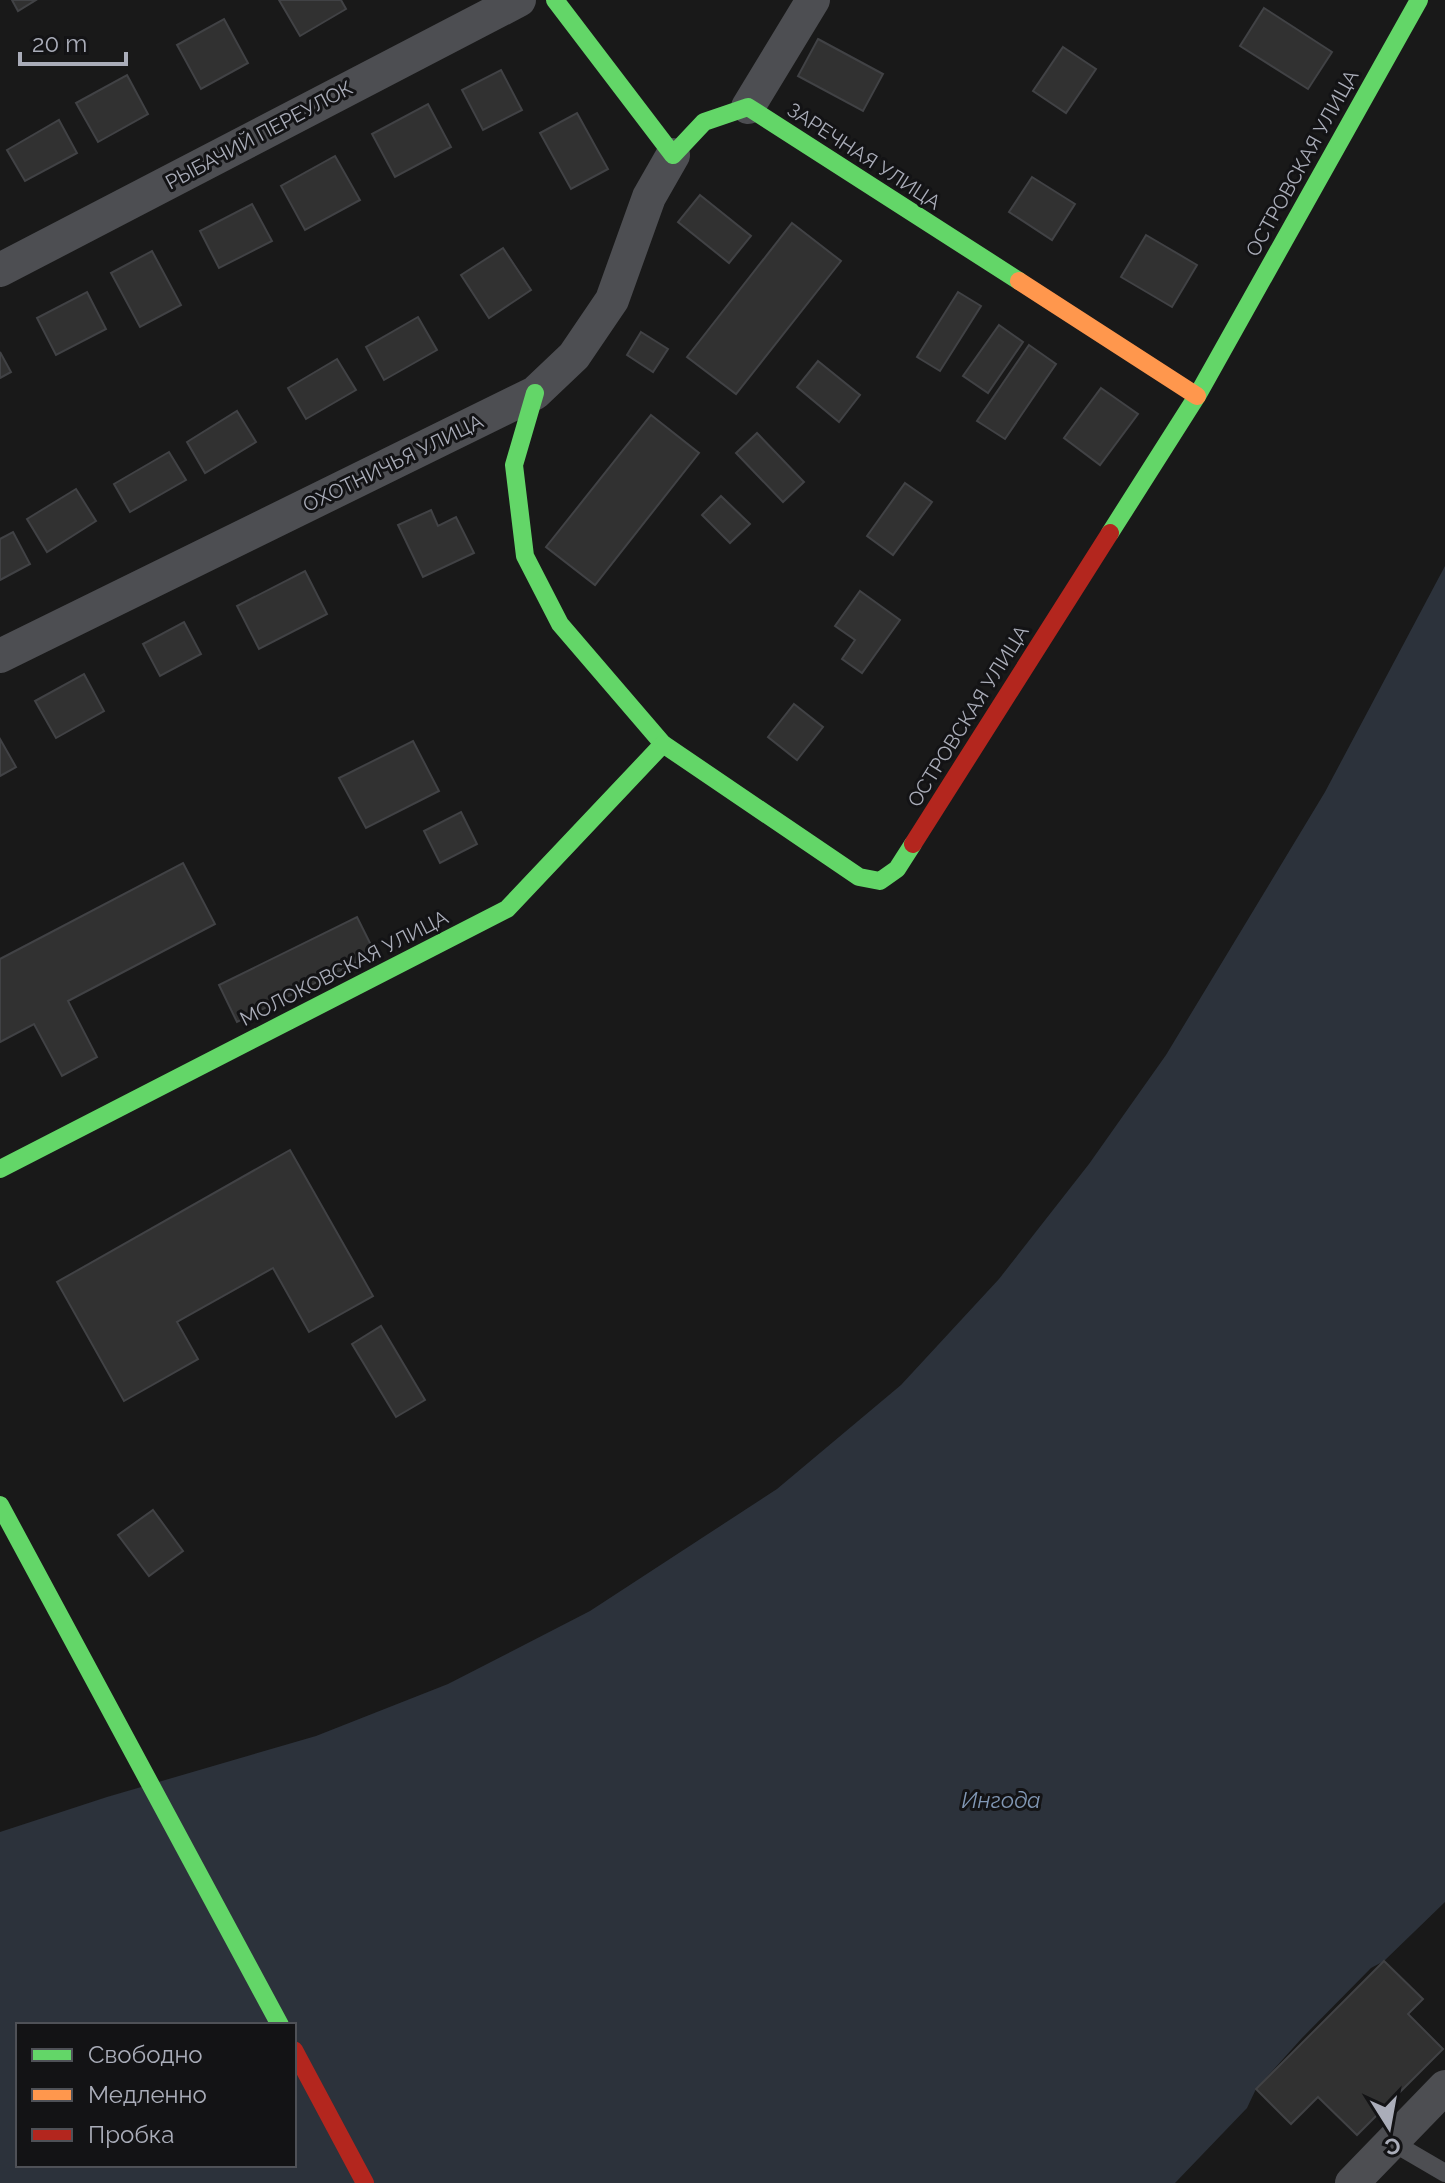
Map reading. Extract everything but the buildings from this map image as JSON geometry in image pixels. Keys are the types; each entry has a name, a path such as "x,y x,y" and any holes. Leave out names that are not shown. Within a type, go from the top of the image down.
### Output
{"street":[{"name":"РЫБАЧИЙ ПЕРЕУЛОК","path":"0,270 519,0"},
{"path":"555,0 673,155 704,122 748,107 813,0"},
{"name":"ОСТРОВСКАЯ УЛИЦА","path":"535,393 514,465 525,556 560,624 663,744 859,877 880,881 897,869 1197,396 1419,0"},
{"name":"ЗАРЕЧНАЯ УЛИЦА","path":"748,107 1197,396"},
{"name":"ОХОТНИЧЬЯ УЛИЦА","path":"0,656 535,393 574,356 612,300 649,197 673,155"},
{"name":"МОЛОКОВСКАЯ УЛИЦА","path":"0,1169 507,909 663,744"},
{"path":"0,1505 279,2023"},
{"path":"296,2054 365,2183"},
{"path":"1352,2183 1445,2087"}],"lane":[{"path":"1392,2142 1445,2173"}],"water":[{"name":"Ингода","path":"1445,566 1445,1902 1384,1961 1371,1968 1302,2038 1256,2089 1247,2108 1175,2183 0,2183 0,1832 316,1736 448,1684 590,1611 777,1489 901,1385 999,1279 1089,1164 1166,1055 1325,792"}],"traffic: fast":[{"path":"555,0 673,155 704,122 748,107 1019,281"},
{"path":"1110,533 1197,396 1419,0"},
{"path":"535,393 514,465 525,556 560,624 663,744 859,877 880,881 897,869 913,844"},
{"path":"0,1169 507,909 663,744"},
{"path":"0,1505 279,2023"}],"traffic: slow":[{"path":"1019,281 1197,396"}],"traffic: jam":[{"path":"913,844 1110,533"},
{"path":"296,2054 365,2183"}]}
